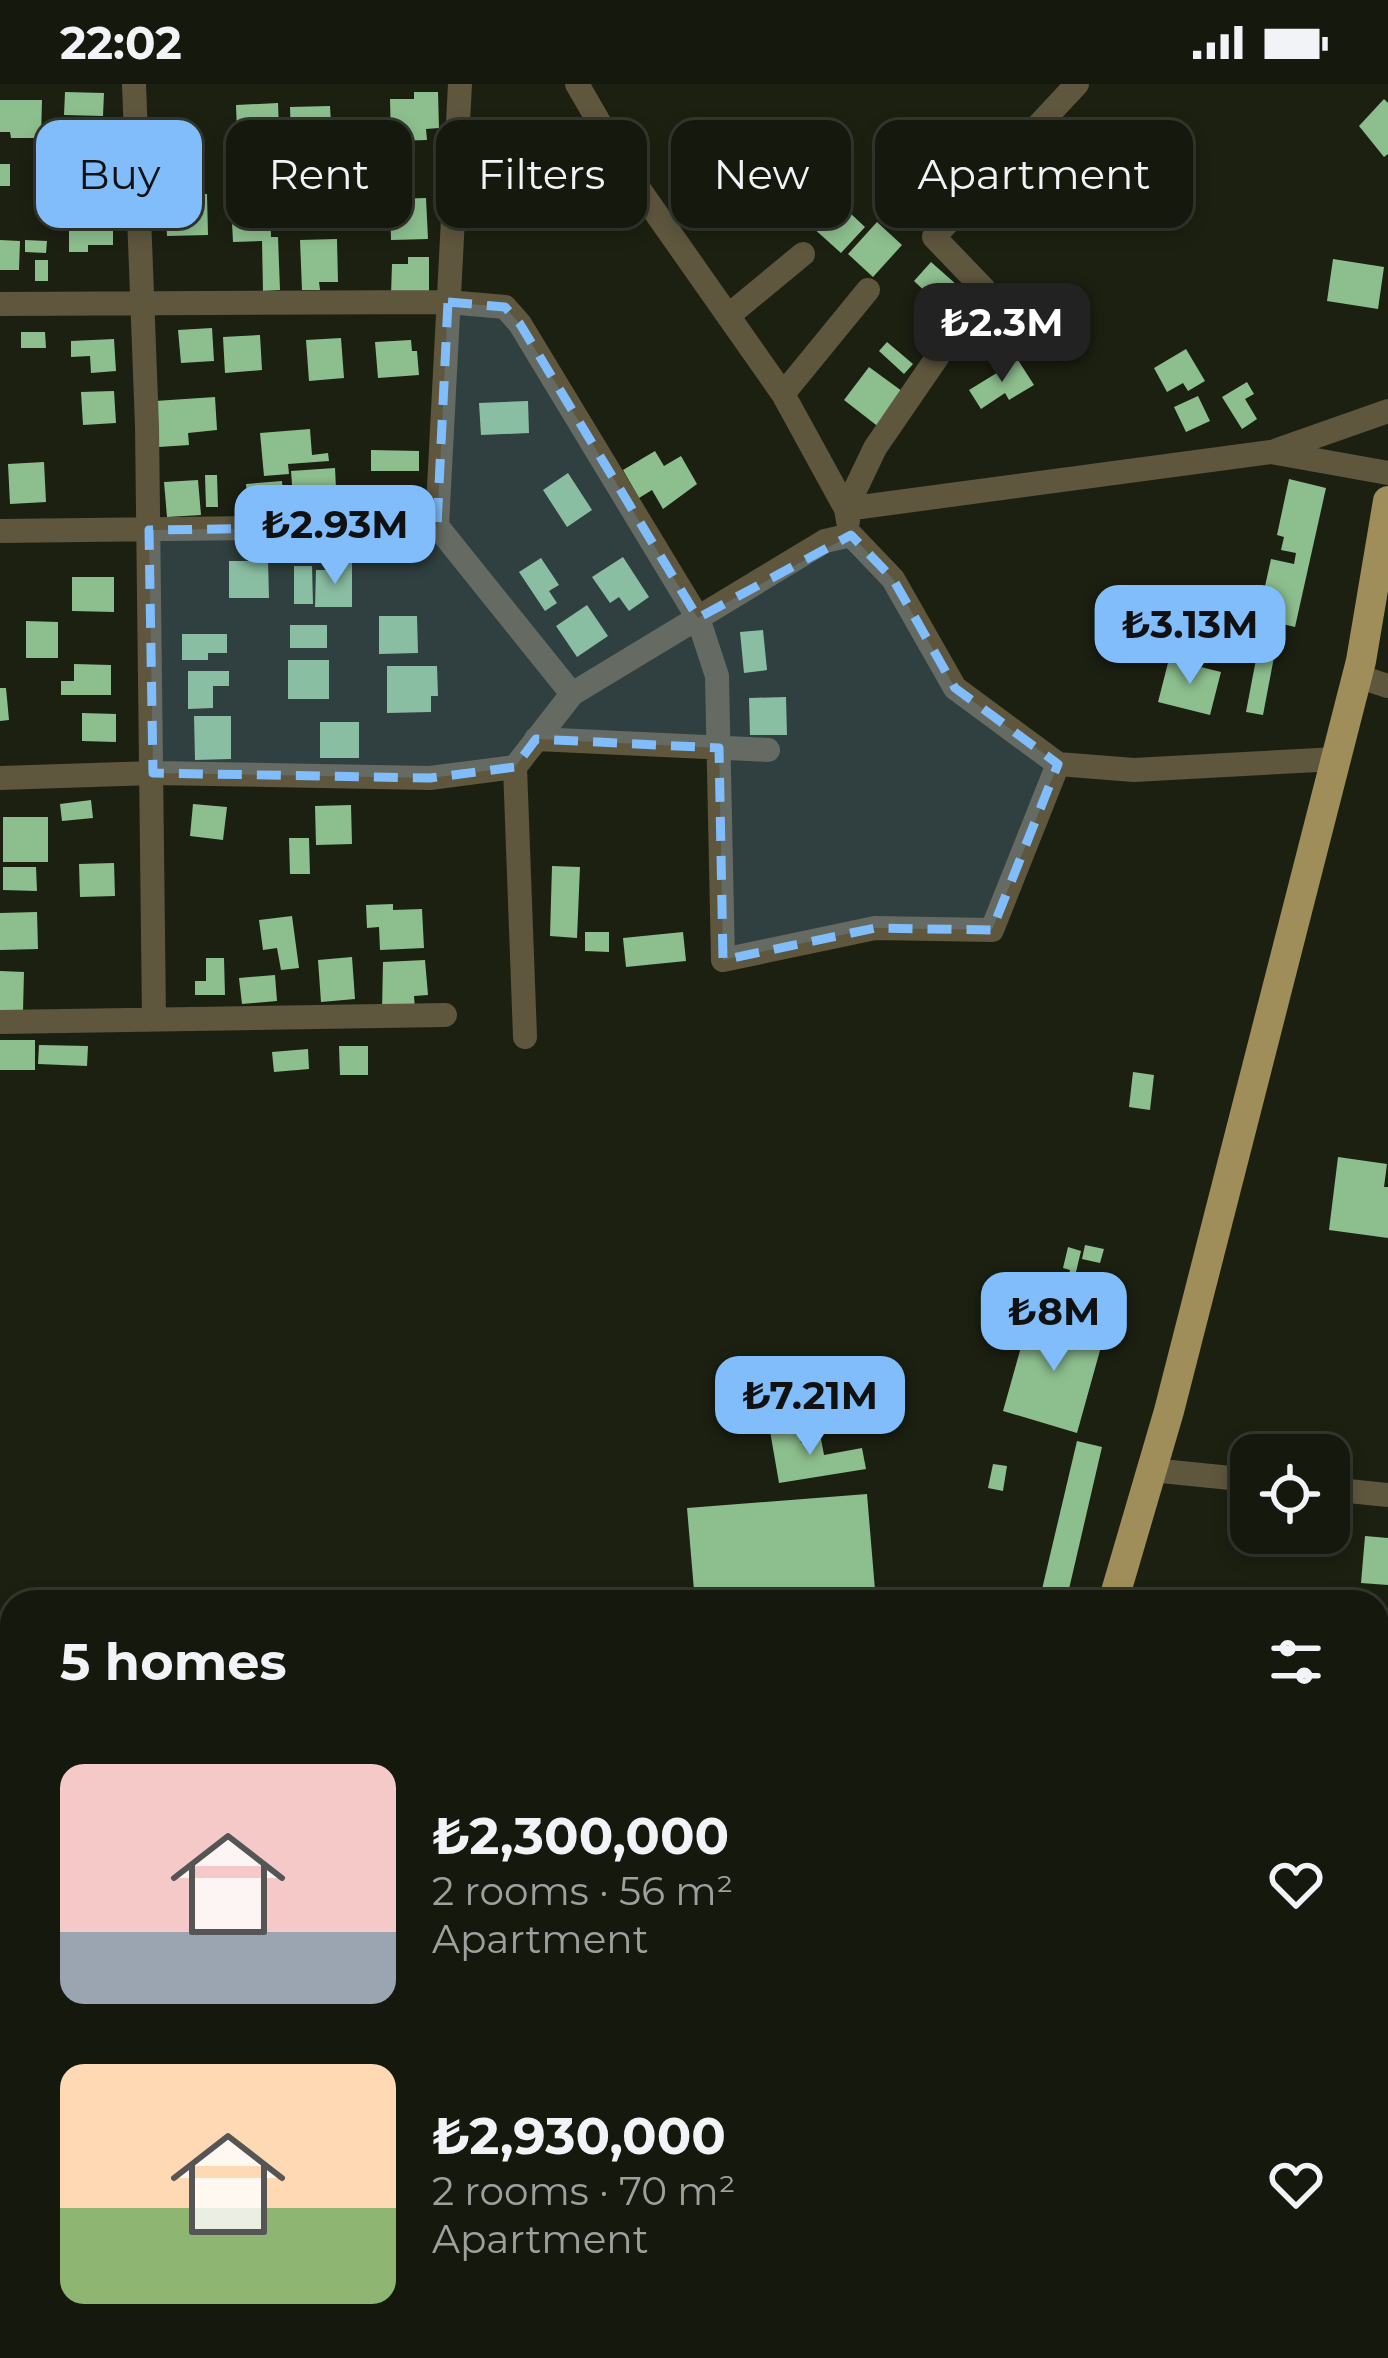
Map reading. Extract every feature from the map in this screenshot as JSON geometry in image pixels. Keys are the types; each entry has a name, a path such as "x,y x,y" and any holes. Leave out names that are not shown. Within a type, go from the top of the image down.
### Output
{"main road":[{"path":"1116,1590 1357,676 1388,501"}],"street":[{"path":"134,84 148,530 154,1019"},
{"path":"460,84 437,526 572,694"},
{"path":"577,84 632,178 783,394 846,508 851,535 893,579 956,688 1058,764 1134,770 1336,759"},
{"path":"846,508 875,448 984,289 934,237 1077,84"},
{"path":"728,316 803,254"},
{"path":"783,394 868,290"},
{"path":"0,304 448,302 505,307 520,324 698,618 717,676 724,960 875,928 992,930 1058,764"},
{"path":"846,508 1271,452 1388,411"},
{"path":"1271,452 1388,473"},
{"path":"0,531 437,526"},
{"path":"525,1036 515,766 572,694 825,541 851,535"},
{"path":"1357,676 1388,686"},
{"path":"536,739 768,750"},
{"path":"0,778 153,773 430,778 515,766"},
{"path":"0,1022 446,1015"},
{"path":"1151,1470 1230,1478"},
{"path":"1350,1491 1388,1495"}],"highlighted area":[{"path":"448,302 505,307 520,324 698,618 851,535 893,579 955,688 1058,764 992,930 875,928 723,960 719,748 536,739 515,767 430,778 153,773 149,530 437,526"}],"building":[{"path":"65,92 104,93 103,116 64,115"},
{"path":"414,92 438,92 439,120 436,128 426,129 427,140 412,140 412,120 390,120 390,99 414,99"},
{"path":"1384,99 1388,103 1388,154 1384,157 1359,126"},
{"path":"0,100 42,100 36,138 11,138 10,132 0,132"},
{"path":"278,103 279,120 237,120 236,105"},
{"path":"330,106 331,120 290,120 290,107"},
{"path":"0,164 10,164 10,186 0,186"},
{"path":"202,194 207,194 208,235 167,236 167,228 202,228"},
{"path":"412,198 426,198 428,239 391,240 391,228 412,228"},
{"path":"851,214 865,227 841,253 813,228 851,228"},
{"path":"875,224 902,245 873,277 848,254"},
{"path":"69,228 113,228 113,245 88,245 88,252 69,252"},
{"path":"232,228 271,228 271,237 278,237 280,290 263,291 262,241 233,242"},
{"path":"337,239 338,282 319,282 320,290 302,290 300,240"},
{"path":"0,240 20,241 19,270 0,270"},
{"path":"25,240 47,241 46,253 25,252"},
{"path":"408,257 429,257 429,296 391,295 392,264 408,264"},
{"path":"1333,259 1384,267 1378,309 1327,301"},
{"path":"35,260 48,260 48,281 35,281"},
{"path":"931,262 966,293 948,313 914,281"},
{"path":"212,328 214,361 181,363 178,330"},
{"path":"21,332 45,332 46,348 21,348"},
{"path":"260,335 262,370 225,373 223,337"},
{"path":"341,338 344,378 309,381 306,340"},
{"path":"114,339 116,371 91,373 90,356 71,357 71,341"},
{"path":"411,340 419,375 378,378 375,342"},
{"path":"887,342 913,364 904,374 879,351"},
{"path":"1186,349 1205,381 1188,391 1183,383 1167,392 1154,368"},
{"path":"1018,360 1034,385 1009,400 1005,393 981,409 969,390"},
{"path":"869,367 906,394 880,428 844,400"},
{"path":"1247,382 1254,394 1245,399 1257,419 1242,429 1222,397"},
{"path":"114,391 116,423 83,425 81,392"},
{"path":"1198,396 1210,421 1186,432 1174,407"},
{"path":"215,397 217,430 188,433 189,445 159,447 155,401"},
{"path":"528,401 529,433 481,435 479,403"},
{"path":"310,429 312,455 328,453 329,461 288,464 289,474 264,476 260,433"},
{"path":"371,450 419,451 419,471 371,471"},
{"path":"655,451 664,466 681,456 697,484 663,509 652,490 639,498 623,470"},
{"path":"44,462 46,502 10,504 8,464"},
{"path":"335,468 337,508 294,511 291,471"},
{"path":"568,473 592,510 567,527 543,490"},
{"path":"205,475 217,475 218,507 206,507"},
{"path":"1289,479 1326,488 1295,627 1258,618 1271,559 1294,564 1296,553 1281,550 1284,537 1277,535"},
{"path":"198,480 201,515 167,517 164,482"},
{"path":"282,481 285,516 249,518 246,484"},
{"path":"379,488 425,489 425,523 379,522"},
{"path":"623,557 649,597 629,611 619,597 610,603 592,577"},
{"path":"541,558 559,585 549,591 557,603 545,611 519,572"},
{"path":"229,561 268,561 269,598 229,598"},
{"path":"335,563 352,563 352,607 315,607 316,570 335,570"},
{"path":"294,566 312,566 313,604 294,604"},
{"path":"72,577 114,577 114,612 72,611"},
{"path":"587,605 608,636 577,657 556,626"},
{"path":"379,616 417,616 418,653 379,654"},
{"path":"26,621 58,622 58,658 26,658"},
{"path":"290,625 327,625 327,648 290,648"},
{"path":"763,630 767,670 744,673 740,632"},
{"path":"182,634 227,634 227,653 208,653 208,660 182,660"},
{"path":"1257,654 1274,657 1263,715 1246,712"},
{"path":"1169,659 1221,672 1210,715 1158,702"},
{"path":"288,660 329,660 329,699 288,699"},
{"path":"74,664 111,665 111,695 61,695 61,681 74,681"},
{"path":"387,666 437,666 438,696 431,696 431,712 387,713"},
{"path":"188,671 229,671 229,686 213,686 213,708 188,709"},
{"path":"0,688 6,688 9,720 0,721"},
{"path":"786,697 787,735 750,735 749,698"},
{"path":"82,713 116,714 116,742 82,741"},
{"path":"194,716 231,716 231,759 195,760"},
{"path":"320,722 359,722 359,758 320,758"},
{"path":"91,800 93,818 62,821 60,804"},
{"path":"193,804 227,807 223,840 190,836"},
{"path":"351,805 352,844 316,845 315,806"},
{"path":"3,817 48,817 48,862 3,862"},
{"path":"289,838 309,838 310,874 290,874"},
{"path":"114,863 115,896 80,897 79,864"},
{"path":"552,866 580,867 577,938 550,936"},
{"path":"3,867 36,867 37,891 3,890"},
{"path":"393,904 393,910 422,909 424,948 380,950 379,927 367,928 366,905"},
{"path":"37,912 38,949 0,950 0,913"},
{"path":"292,916 299,968 281,970 277,948 263,950 259,920"},
{"path":"585,932 609,932 609,952 585,951"},
{"path":"683,932 686,961 626,967 623,938"},
{"path":"352,957 355,999 321,1002 318,960"},
{"path":"206,958 224,958 225,995 195,995 195,981 206,981"},
{"path":"425,960 428,995 414,996 415,1009 382,1011 383,962"},
{"path":"0,971 24,972 23,1011 0,1010"},
{"path":"275,975 277,1001 242,1004 239,978"},
{"path":"0,1040 35,1040 35,1070 0,1070"},
{"path":"39,1045 88,1046 87,1066 38,1064"},
{"path":"339,1046 368,1046 368,1075 340,1075"},
{"path":"308,1049 309,1069 274,1072 272,1052"},
{"path":"1133,1072 1154,1075 1150,1110 1129,1107"},
{"path":"1338,1157 1387,1164 1388,1238 1329,1230"},
{"path":"1085,1245 1104,1249 1100,1263 1082,1259"},
{"path":"1068,1247 1081,1251 1076,1272 1111,1281 1101,1326 1027,1308 1032,1287 1064,1295 1070,1270 1063,1268"},
{"path":"1030,1315 1104,1336 1077,1433 1003,1411"},
{"path":"798,1426 801,1443 821,1439 824,1455 862,1448 866,1469 779,1483 770,1431"},
{"path":"1077,1441 1102,1447 1069,1590 1042,1590"},
{"path":"993,1464 1007,1466 1003,1491 988,1488"},
{"path":"867,1494 875,1590 694,1590 687,1508"},
{"path":"1365,1536 1388,1538 1388,1585 1361,1583"}]}
